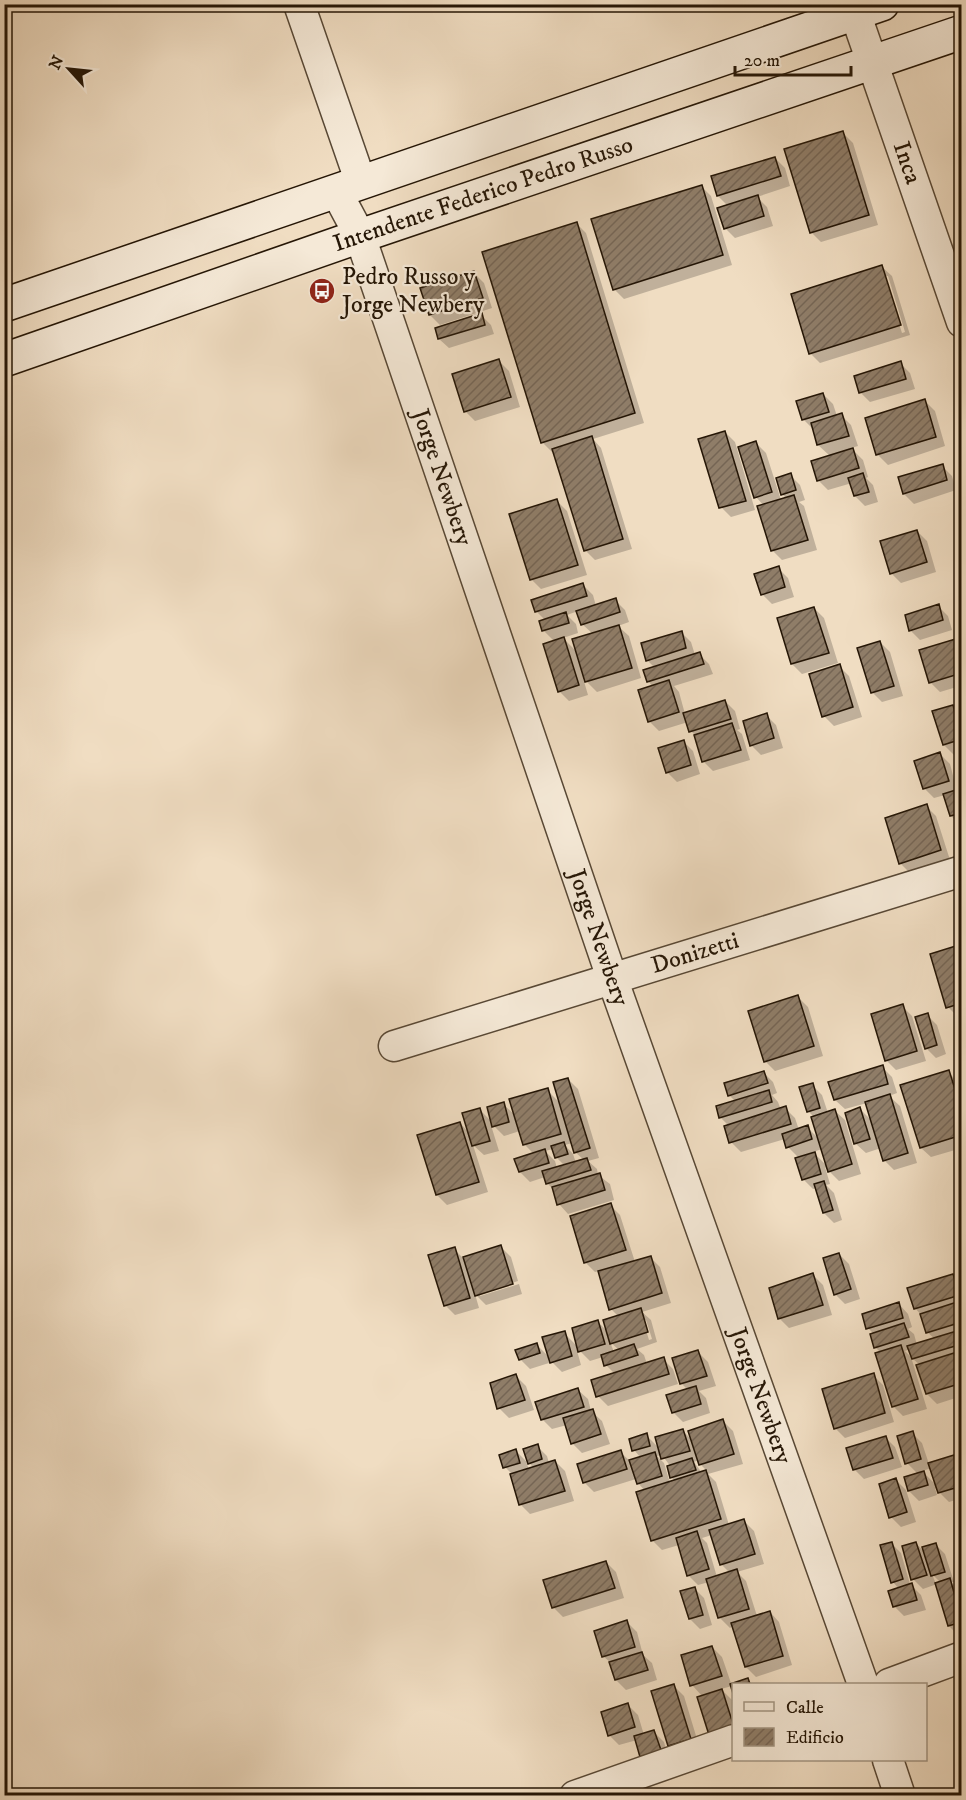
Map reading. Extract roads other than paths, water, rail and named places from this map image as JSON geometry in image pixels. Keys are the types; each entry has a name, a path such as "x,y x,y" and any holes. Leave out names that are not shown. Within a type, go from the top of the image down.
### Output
{"main road":[{"path":"4,305 863,8"},
{"name":"Intendente Federico Pedro Russo","path":"4,360 360,236 962,32"}],"street":[{"name":"Jorge Newbery","path":"299,4 349,187 360,236 612,978 862,1683"},
{"name":"Inca","path":"863,8 872,62 962,322"},
{"name":"Donizetti","path":"394,1046 962,871"},
{"path":"892,1683 962,1657"},
{"path":"575,1796 732,1741"},
{"path":"888,1761 900,1796"}],"place":[{"name":"Pedro Russo y Jorge Newbery","path":"322,291"}]}
